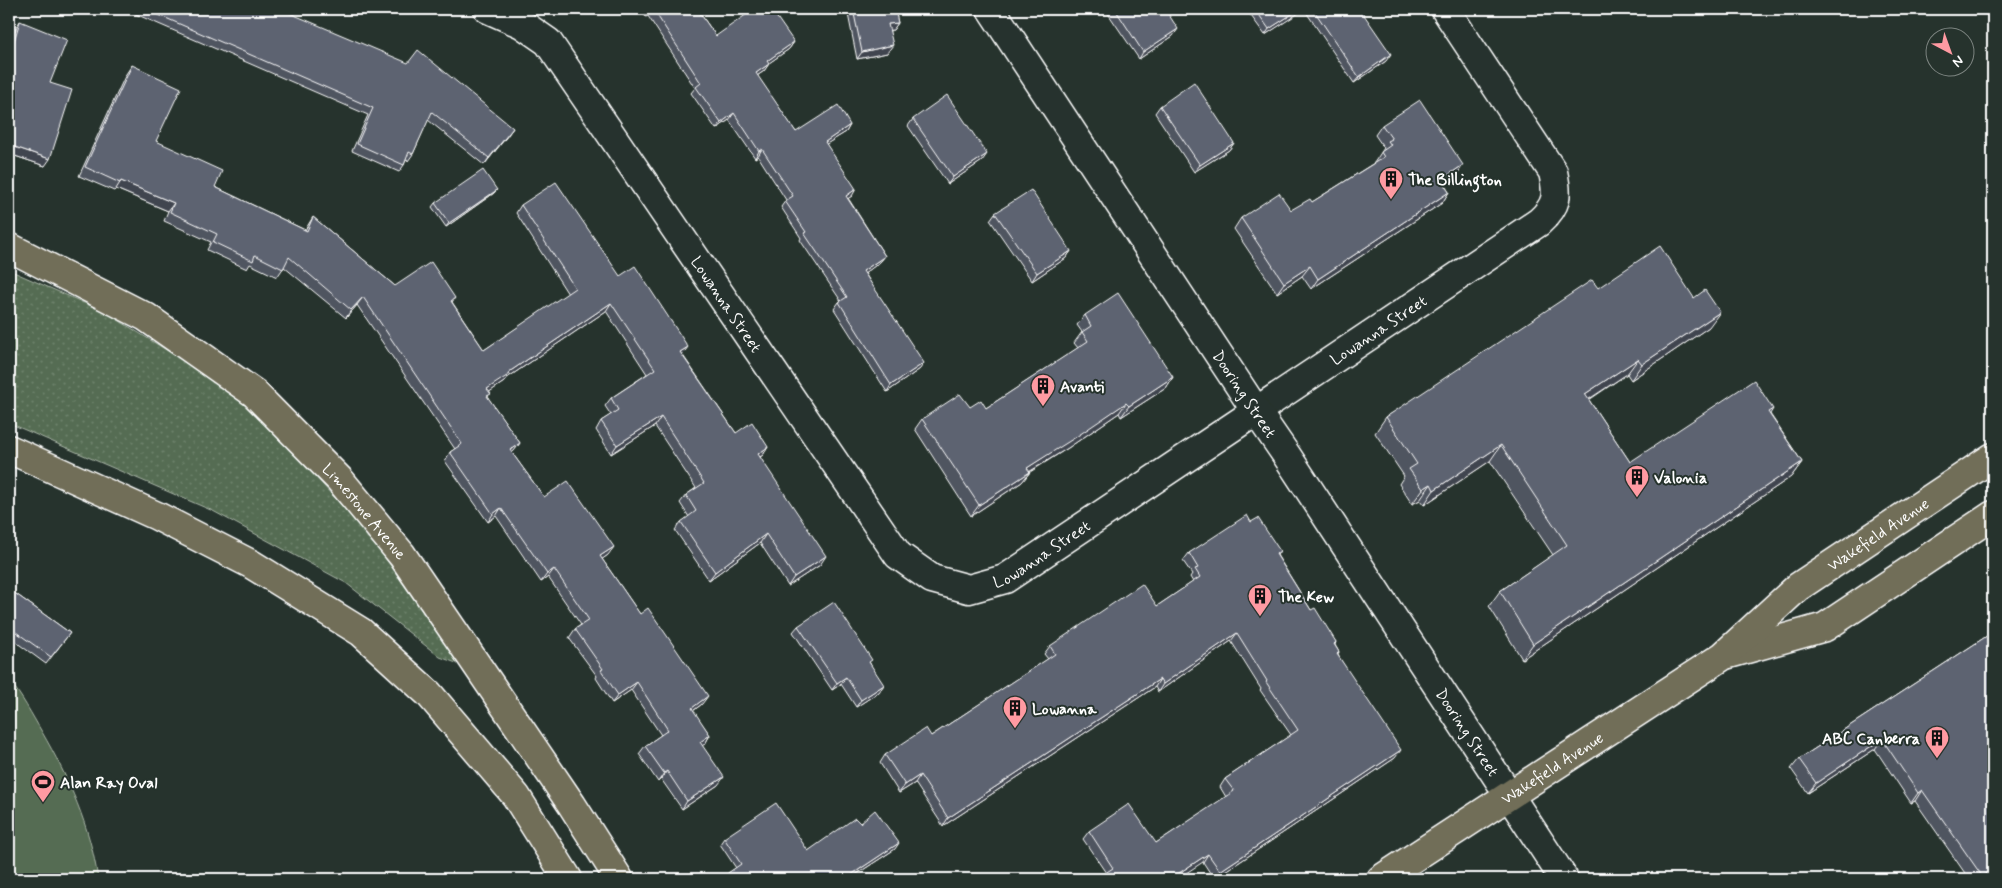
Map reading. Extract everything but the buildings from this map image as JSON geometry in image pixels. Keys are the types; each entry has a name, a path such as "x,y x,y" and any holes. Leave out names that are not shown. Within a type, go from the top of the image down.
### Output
{"main road":[{"name":"Limestone Avenue","path":"9,247 146,317 254,393 340,480 402,555 572,805 619,879"},
{"path":"9,449 157,516 251,564 361,632 429,694 516,796 568,879"},
{"name":"Wakefield Avenue","path":"1381,879 1723,656 1798,587 1993,457"},
{"name":"Wakefield Avenue","path":"1723,656 1825,627 1993,515"}],"street":[{"name":"Lowanna Street","path":"488,9 522,24 548,42 898,555 932,579 969,589 1005,579 1540,222 1550,213 1555,203 1557,190 1553,172 1445,9"},
{"name":"Dooring Street","path":"991,9 1564,879"}],"green space":[{"path":"9,270 107,313 245,399 372,539 459,664 440,657 346,583 213,511 9,423"},
{"name":"Alan Ray Oval","path":"9,680 23,699 61,767 77,803 90,840 98,879 9,879"}],"place":[{"name":"The Billington","path":"1391,200"},
{"name":"Avanti","path":"1043,407"},
{"name":"Valonia","path":"1637,498"},
{"name":"The Kew","path":"1260,617"},
{"name":"Lowanna","path":"1015,729"},
{"name":"ABC Canberra","path":"1937,759"},
{"name":"Alan Ray Oval","path":"43,803"}]}
